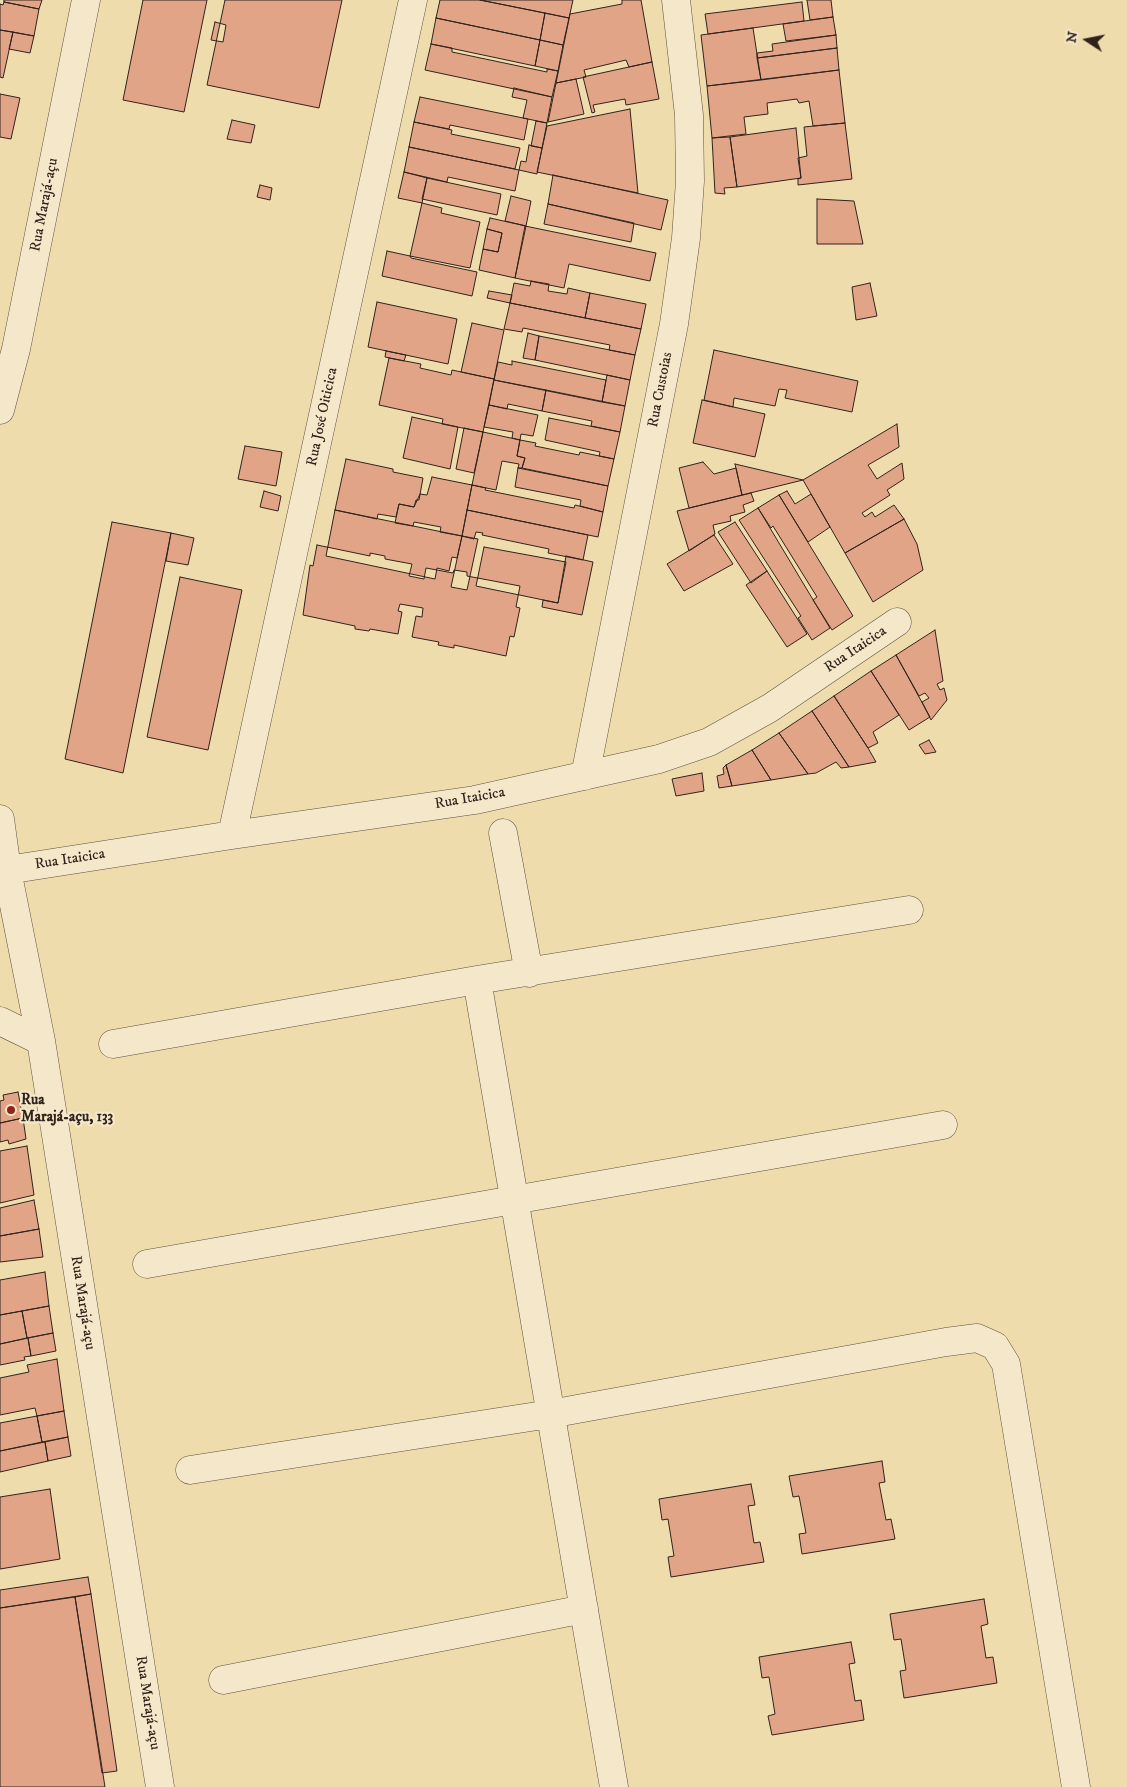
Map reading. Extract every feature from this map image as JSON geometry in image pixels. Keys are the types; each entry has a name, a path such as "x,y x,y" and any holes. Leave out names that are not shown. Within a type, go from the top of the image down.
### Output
{"street":[{"name":"Rua Marajá-açu","path":"0,410 16,349 86,0"},
{"name":"Rua José Oiticica","path":"232,835 413,0"},
{"name":"Rua Custoias","path":"585,776 674,324 686,238 690,181 689,115 676,0"},
{"name":"Rua Itaicica","path":"3,875 232,835 475,800 659,760 709,742 770,708 897,622"},
{"name":"Rua Marajá-açu","path":"0,819 3,875 41,1041 160,1787"},
{"path":"503,833 529,973"},
{"path":"113,1044 476,980 529,973 909,910"},
{"path":"476,980 614,1787"},
{"path":"0,1021 41,1041"},
{"path":"147,1264 943,1125"},
{"path":"190,1470 550,1414 977,1338 995,1346 1006,1364 1069,1786"},
{"path":"223,1680 584,1609"}],"building":[{"path":"4,0 42,0 39,9 4,2"},
{"path":"143,0 207,0 184,112 123,100"},
{"path":"225,0 342,0 319,108 207,85"},
{"path":"440,0 480,0 545,13 540,40 436,18"},
{"path":"480,0 573,0 569,18"},
{"path":"622,0 641,0 652,62 629,67 626,60 584,70 586,77 556,83 570,14 622,4"},
{"path":"807,0 831,0 833,17 810,20"},
{"path":"4,2 39,9 34,36 0,30 0,4 3,5"},
{"path":"802,2 804,21 708,34 705,14"},
{"path":"545,13 569,18 563,45 540,40"},
{"path":"833,17 836,35 786,41 783,24"},
{"path":"436,18 540,40 535,66 431,44"},
{"path":"215,22 226,25 223,42 211,40"},
{"path":"753,28 761,80 707,86 701,35"},
{"path":"0,30 13,32 3,78 0,77"},
{"path":"13,32 34,36 30,53 9,49"},
{"path":"836,35 837,48 757,58 757,53 773,51 772,44"},
{"path":"540,40 563,45 558,71 535,66"},
{"path":"431,44 452,48 452,52 547,72 547,69 558,71 552,97 425,70"},
{"path":"837,48 839,70 761,80 757,58"},
{"path":"652,62 659,99 626,105 625,99 593,105 595,112 592,113 583,77"},
{"path":"839,70 845,123 813,126 809,101 799,103 797,99 767,103 768,114 744,117 746,134 712,138 707,86"},
{"path":"576,79 584,114 548,122 556,83"},
{"path":"514,88 552,97 547,123 523,118 527,100 512,97"},
{"path":"0,94 20,98 11,139 0,137"},
{"path":"420,97 528,119 524,140 450,125 449,129 414,122"},
{"path":"630,109 638,193 537,172 547,126"},
{"path":"232,120 255,125 251,143 227,139"},
{"path":"536,121 547,123 542,148 531,146"},
{"path":"414,122 452,130 451,134 520,148 515,169 409,147"},
{"path":"845,123 852,179 798,185 798,179 801,178 798,158 807,156 804,127"},
{"path":"796,128 801,178 737,187 730,137"},
{"path":"730,137 737,187 724,188 725,194 715,193 712,138"},
{"path":"529,145 542,148 537,174 519,170 521,161 526,162"},
{"path":"409,147 519,170 515,191 448,177 447,182 404,172"},
{"path":"404,172 427,178 422,203 398,198"},
{"path":"553,175 668,200 661,230 548,204"},
{"path":"427,178 501,194 497,215 422,199"},
{"path":"260,185 272,188 270,200 257,197"},
{"path":"511,196 531,201 526,226 505,221"},
{"path":"817,199 854,201 863,244 817,244"},
{"path":"422,203 442,208 441,213 480,222 470,268 410,256"},
{"path":"548,204 634,223 631,242 544,224"},
{"path":"490,218 526,226 515,278 479,270 483,249 498,252 502,233 487,229"},
{"path":"525,226 656,253 650,281 569,264 564,288 515,278"},
{"path":"487,229 502,233 498,252 483,249"},
{"path":"387,251 477,272 472,296 382,276"},
{"path":"531,281 549,284 548,291 567,294 568,288 590,293 585,318 510,303 514,283 530,286"},
{"path":"870,283 877,316 856,320 852,287"},
{"path":"489,291 512,295 510,303 487,298"},
{"path":"590,293 646,304 641,329 585,318"},
{"path":"377,302 457,319 448,364 368,347"},
{"path":"510,303 641,329 635,355 609,350 610,345 523,328 522,332 504,329"},
{"path":"472,323 504,330 494,379 461,372"},
{"path":"528,333 539,336 535,360 523,358"},
{"path":"539,336 635,355 630,380 535,360"},
{"path":"714,350 858,381 852,412 785,398 787,390 779,389 775,406 734,398 733,407 704,400"},
{"path":"386,351 406,355 404,361 385,357"},
{"path":"389,358 421,364 420,368 451,375 452,370 494,379 483,432 442,424 443,419 379,405"},
{"path":"512,361 606,380 602,402 494,380 498,362 512,365"},
{"path":"607,375 630,380 625,406 602,402"},
{"path":"494,380 546,390 542,411 508,404 507,409 489,405"},
{"path":"546,390 625,406 620,432 591,426 592,421 542,411"},
{"path":"702,400 765,414 755,457 693,443"},
{"path":"489,405 538,415 533,436 521,434 520,440 512,438 513,432 484,427"},
{"path":"412,417 458,427 450,469 403,458"},
{"path":"549,418 620,432 614,459 599,456 600,452 545,440"},
{"path":"897,424 899,447 868,465 877,479 902,463 904,479 887,490 890,495 862,513 865,517 872,512 875,517 894,505 904,519 845,553 803,480"},
{"path":"464,428 483,432 474,473 456,469"},
{"path":"483,432 520,440 517,456 525,458 522,468 518,468 519,464 502,461 496,490 472,485"},
{"path":"520,440 536,443 535,446 579,455 580,452 614,459 608,486 522,468 525,458 517,456"},
{"path":"245,446 282,452 276,486 238,479"},
{"path":"346,459 393,469 393,472 423,478 419,500 416,500 414,507 399,504 396,517 378,514 377,519 335,510"},
{"path":"703,462 714,474 736,468 742,495 689,508 679,468"},
{"path":"735,464 803,480 742,495"},
{"path":"518,468 608,486 603,512 580,506 581,500 515,487"},
{"path":"432,477 472,485 462,536 440,532 441,527 414,522 413,526 395,523 399,504 414,507 420,494 427,495"},
{"path":"472,485 486,488 485,490 574,508 575,505 603,512 598,537 467,510"},
{"path":"264,491 281,496 278,511 260,507"},
{"path":"787,491 795,504 811,494 830,527 808,542 779,495"},
{"path":"751,493 754,501 743,505 745,512 730,516 731,521 713,525 715,534 689,551 677,511"},
{"path":"779,495 853,616 832,630 813,600 817,597 773,526 771,528 758,508"},
{"path":"758,508 830,628 812,640 798,618 801,616 739,520"},
{"path":"335,510 462,536 457,558 452,557 449,571 437,568 435,579 326,556"},
{"path":"467,510 588,535 583,560 548,553 549,549 482,535 483,533 476,532 474,539 462,536"},
{"path":"904,519 917,544 923,570 873,602 845,553"},
{"path":"112,522 171,533 123,773 65,759"},
{"path":"735,522 767,571 751,583 718,532"},
{"path":"171,533 194,538 188,565 166,561"},
{"path":"714,535 733,564 684,591 667,564"},
{"path":"462,536 478,539 467,590 451,587"},
{"path":"317,545 370,556 370,553 385,556 385,559 412,564 409,576 424,579 426,568 453,573 454,570 467,572 467,576 520,586 516,607 520,608 514,637 510,636 506,656 454,645 454,648 438,645 439,642 412,637 416,616 422,617 423,608 400,604 398,611 402,612 398,634 370,629 369,631 355,629 355,626 303,615 310,565 313,566"},
{"path":"484,547 566,562 558,603 476,586"},
{"path":"566,556 593,562 582,615 542,607 543,600 558,603"},
{"path":"767,571 807,634 787,647 746,585"},
{"path":"180,577 242,590 208,750 147,737"},
{"path":"935,630 943,681 937,684 940,690 944,688 947,700 931,720 922,702 929,698 925,693 919,696 896,655"},
{"path":"896,655 930,717 909,730 871,671"},
{"path":"871,671 899,715 873,732 878,743 868,748 834,696"},
{"path":"834,696 876,762 849,767 812,711"},
{"path":"812,711 849,767 841,768 836,762 816,773 808,774 779,733"},
{"path":"779,733 808,774 771,780 752,750"},
{"path":"929,740 936,752 925,754 919,745"},
{"path":"752,750 771,780 732,786 726,765"},
{"path":"726,765 732,786 719,788 717,776 724,774 723,768"},
{"path":"702,773 704,791 676,796 672,779"},
{"path":"18,1092 23,1118 0,1123 0,1101 4,1100 3,1095"},
{"path":"23,1118 26,1139 9,1144 8,1140 0,1142 0,1123"},
{"path":"27,1146 34,1195 0,1203 0,1151"},
{"path":"34,1200 39,1229 0,1236 0,1208"},
{"path":"39,1229 43,1257 0,1262 0,1236"},
{"path":"45,1272 49,1306 0,1315 0,1280"},
{"path":"49,1306 53,1333 27,1338 22,1311"},
{"path":"22,1311 27,1338 0,1344 0,1315"},
{"path":"53,1333 56,1351 31,1356 28,1338"},
{"path":"28,1338 31,1356 24,1357 25,1360 0,1365 0,1344"},
{"path":"57,1359 64,1411 37,1416 35,1408 0,1415 0,1378 29,1372 27,1365"},
{"path":"64,1411 68,1437 42,1442 37,1416"},
{"path":"37,1416 42,1442 0,1451 0,1423"},
{"path":"68,1437 71,1456 48,1461 45,1442"},
{"path":"45,1442 48,1461 0,1472 0,1451"},
{"path":"882,1461 885,1482 879,1483 886,1520 891,1519 895,1539 802,1554 799,1534 806,1533 799,1496 793,1497 789,1476"},
{"path":"751,1484 755,1505 748,1506 754,1543 760,1542 764,1562 671,1577 668,1557 674,1556 668,1519 662,1520 659,1499"},
{"path":"50,1489 60,1559 0,1569 0,1497"},
{"path":"88,1577 91,1594 0,1608 0,1590"},
{"path":"91,1594 117,1771 102,1773 75,1597"},
{"path":"75,1597 105,1787 0,1787 0,1608"},
{"path":"984,1599 988,1624 981,1626 986,1658 993,1657 997,1683 904,1698 900,1671 906,1670 901,1639 894,1640 890,1614"},
{"path":"851,1642 855,1663 849,1664 855,1701 861,1700 864,1720 772,1735 768,1716 775,1714 769,1677 762,1678 759,1657"}],"place":[{"name":"Rua Marajá-açu, 133","path":"11,1110"}]}
